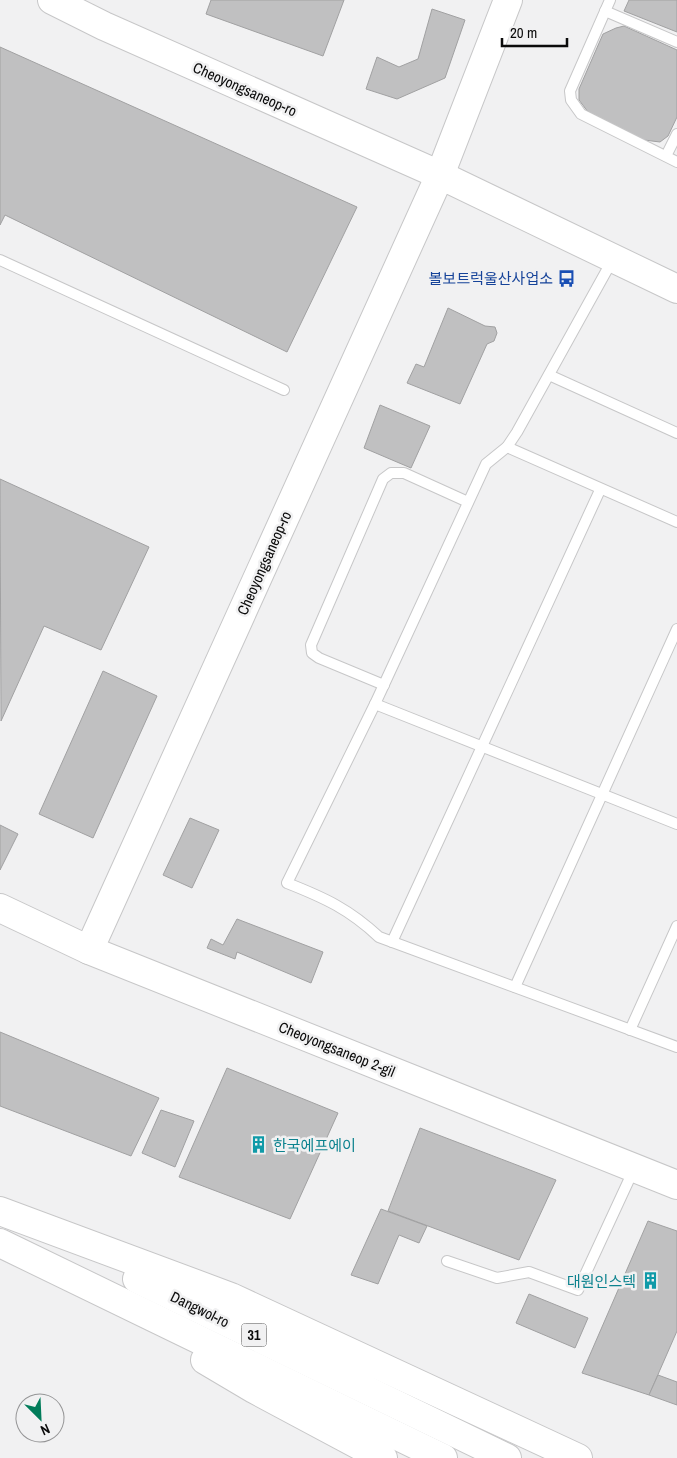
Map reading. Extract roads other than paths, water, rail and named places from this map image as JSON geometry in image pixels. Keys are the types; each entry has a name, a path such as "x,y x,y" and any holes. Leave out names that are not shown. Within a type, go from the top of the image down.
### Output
{"main road":[{"name":"Cheoyongsaneop-ro","path":"52,0 104,26 440,175 677,289"},
{"name":"Cheoyongsaneop-ro","path":"89,950 440,175 508,0"},
{"name":"Cheoyongsaneop 2-gil","path":"0,908 89,950 677,1185"},
{"name":"Dangwol-ro","path":"0,1212 507,1458"},
{"path":"0,1212 231,1297 578,1458"},
{"name":"Dangwol-ro","path":"0,1243 443,1458"},
{"path":"38,1260 254,1389 383,1458"}],"lane":[{"path":"610,0 570,91 571,100 581,114 677,162"},
{"path":"605,11 677,42"},
{"path":"666,156 677,134"},
{"path":"613,258 506,447 486,464 375,704 287,883 334,902 352,914 379,937 677,1047"},
{"path":"0,260 284,390"},
{"path":"548,375 677,433"},
{"path":"506,447 600,490 677,522"},
{"path":"384,685 319,658 312,653 311,645 383,479 391,474 404,473 468,502"},
{"path":"392,942 600,490"},
{"path":"516,987 677,629"},
{"path":"375,704 677,824"},
{"path":"630,1030 677,926"},
{"path":"447,1261 497,1278 529,1272 578,1290 635,1168"}],"place":[{"name":"볼보트럭울산사업소","path":"567,278"},
{"name":"한국에프에이","path":"259,1145"},
{"name":"대원인스텍","path":"650,1281"}]}
